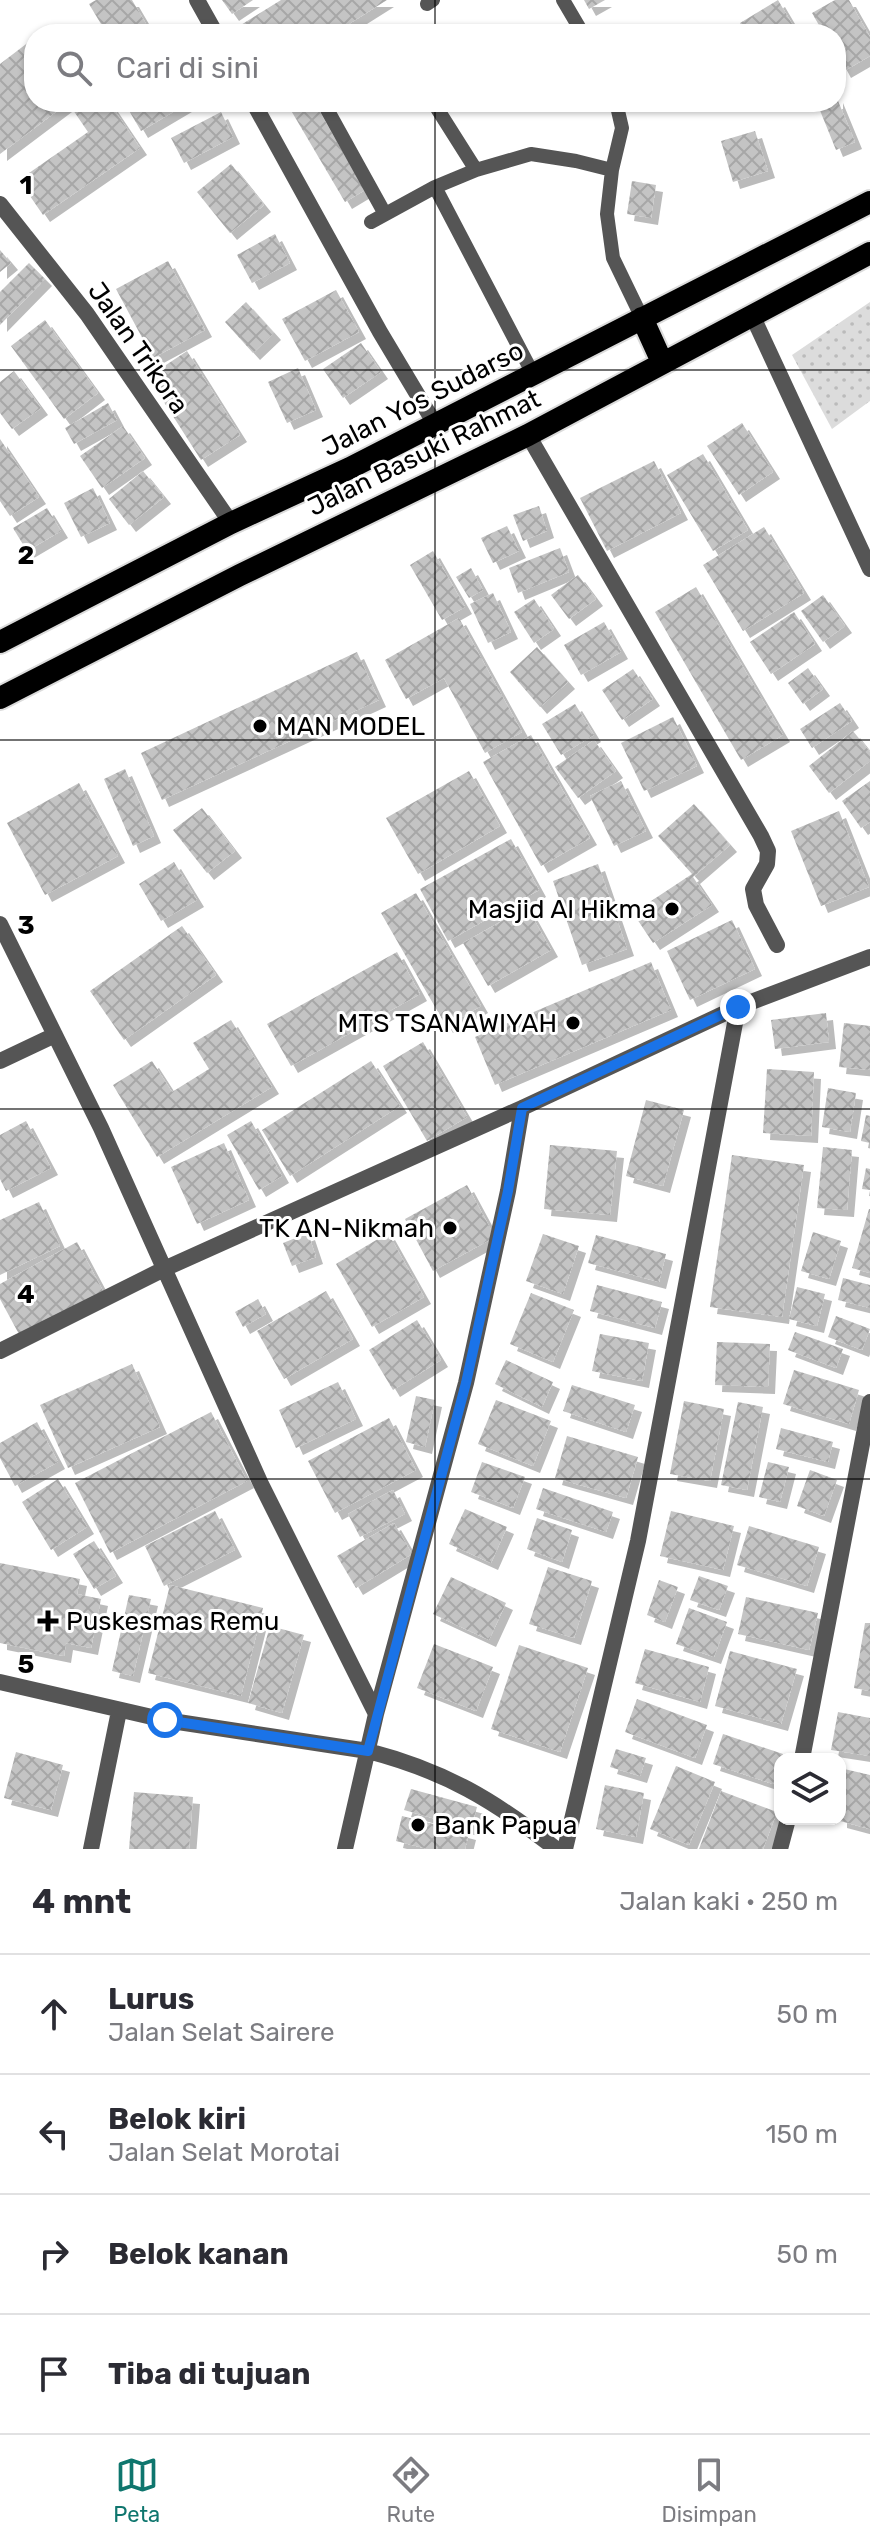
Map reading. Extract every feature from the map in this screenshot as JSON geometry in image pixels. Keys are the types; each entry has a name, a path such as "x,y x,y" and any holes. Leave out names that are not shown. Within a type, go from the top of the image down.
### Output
{"highway":[{"name":"Jalan Yos Sudarso","path":"0,642 231,523 350,468 870,202"},
{"name":"Jalan Basuki Rahmat","path":"0,698 240,575 528,435 870,253"},
{"path":"642,318 662,362"}],"street":[{"path":"197,0 210,24"},
{"path":"259,112 372,318 435,424"},
{"name":"Jalan Trikora","path":"0,204 87,314 231,523"},
{"path":"752,315 870,569"},
{"path":"528,435 761,836 768,851 767,864 753,889 756,905 777,945"},
{"path":"0,924 101,1128 260,1482 376,1714"},
{"path":"0,1351 164,1269 738,1007 870,957"},
{"path":"565,1849 638,1541 738,1007"},
{"path":"0,1061 55,1035"},
{"path":"345,1849 376,1714 466,1383 508,1191 522,1108"},
{"path":"803,1753 870,1402"},
{"path":"0,1682 119,1711 368,1751 398,1759 465,1785 556,1849"},
{"path":"91,1849 119,1711"},
{"path":"780,1849 786,1825"}],"lane":[{"path":"563,0 577,24"},
{"path":"329,112 385,214"},
{"path":"439,112 476,170"},
{"path":"618,112 622,128 612,170 607,214 613,258 642,318"},
{"path":"371,222 435,187 476,170 531,154 612,170"},
{"path":"435,187 533,374"}],"shaded area":[{"path":"870,302 870,401 832,429 792,355"}],"building":[{"path":"96,0 132,0 146,24 101,24 89,4"},
{"path":"222,0 253,0 232,14"},
{"path":"281,0 387,0 349,24 242,24"},
{"path":"584,0 605,0 589,9"},
{"path":"778,0 792,24 741,24"},
{"path":"835,0 849,0 870,37 870,56 846,70 846,24 818,24 812,13"},
{"path":"24,46 24,112 56,112 0,154 0,64"},
{"path":"74,112 116,112 140,148 43,215 19,180 88,132"},
{"path":"130,112 173,112 141,131"},
{"path":"221,112 233,137 184,163 171,138"},
{"path":"292,112 320,112 365,190 345,202"},
{"path":"821,112 843,112 855,142 836,150"},
{"path":"755,131 768,171 733,182 721,141"},
{"path":"231,164 264,205 230,233 197,192"},
{"path":"632,181 656,185 651,218 627,214"},
{"path":"275,234 290,263 252,283 237,255"},
{"path":"0,250 11,263 0,272"},
{"path":"168,261 205,330 153,358 116,289"},
{"path":"29,263 45,279 0,325 0,292"},
{"path":"336,290 359,332 305,361 282,319"},
{"path":"246,302 274,333 253,353 225,322"},
{"path":"45,320 98,393 64,419 11,346"},
{"path":"361,343 381,372 343,398 323,369"},
{"path":"187,351 240,435 201,460 148,377"},
{"path":"298,368 316,410 287,423 268,382"},
{"path":"14,371 41,408 12,429 0,413 0,382"},
{"path":"108,403 117,420 74,444 65,428"},
{"path":"742,423 773,472 739,495 707,446"},
{"path":"123,426 145,458 102,488 80,456"},
{"path":"0,439 39,497 10,516 0,501"},
{"path":"703,454 748,530 713,551 667,475"},
{"path":"654,461 681,513 607,551 580,498"},
{"path":"143,471 164,497 129,525 109,499"},
{"path":"93,488 110,523 81,537 64,503"},
{"path":"539,506 547,531 523,541 513,515"},
{"path":"47,508 61,531 27,551 13,528"},
{"path":"507,526 519,551 493,563 481,538"},
{"path":"764,527 804,593 743,631 703,565"},
{"path":"560,548 569,572 518,593 509,568"},
{"path":"433,551 465,607 442,620 410,565"},
{"path":"471,568 483,590 469,598 456,577"},
{"path":"578,575 596,599 569,619 551,595"},
{"path":"696,587 783,735 741,760 655,612"},
{"path":"493,593 511,632 488,643 470,604"},
{"path":"823,595 845,626 823,642 801,611"},
{"path":"534,599 554,629 534,643 514,612"},
{"path":"794,612 815,644 771,674 750,642"},
{"name":"MAN MODEL","path":"459,618 522,732 485,753 444,678 406,699 385,660"},
{"path":"604,622 621,652 581,675 564,645"},
{"path":"537,647 568,682 540,707 510,672"},
{"name":"MAN MODEL","path":"357,652 379,700 162,800 141,753"},
{"path":"808,668 823,689 803,704 788,683"},
{"path":"633,669 653,699 622,720 602,690"},
{"path":"840,703 852,721 812,748 800,729"},
{"path":"575,704 594,735 561,755 542,724"},
{"path":"673,717 697,766 644,791 621,743"},
{"path":"853,731 870,752 870,761 829,793 809,766"},
{"name":"MAN MODEL","path":"531,735 590,838 541,866 483,762"},
{"path":"594,740 616,771 578,798 555,767"},
{"path":"125,769 154,836 133,846 104,779"},
{"name":"MAN MODEL","path":"469,771 500,826 418,874 386,818"},
{"path":"621,781 646,831 614,846 590,796"},
{"path":"870,781 870,822 861,828 842,801"},
{"path":"79,783 118,856 45,895 7,823"},
{"path":"694,804 730,845 693,877 712,905 653,943 633,913 692,874 658,836"},
{"path":"202,808 235,851 207,873 173,830"},
{"path":"839,811 869,887 821,906 791,831"},
{"path":"511,839 539,890 448,941 420,889"},
{"path":"174,862 197,900 161,921 139,884"},
{"name":"MTS TSANAWIYAH","path":"598,864 627,949 582,965 553,881"},
{"name":"MTS TSANAWIYAH","path":"416,893 481,1006 446,1026 381,913"},
{"name":"MTS TSANAWIYAH","path":"527,907 551,950 488,986 463,943"},
{"path":"732,920 755,969 690,1000 667,951"},
{"path":"182,926 216,975 124,1040 90,991"},
{"name":"MTS TSANAWIYAH","path":"397,952 420,994 291,1066 267,1024"},
{"name":"MTS TSANAWIYAH","path":"651,962 671,1010 495,1085 475,1037"},
{"path":"826,1013 829,1042 775,1049 771,1020"},
{"path":"231,1020 272,1087 157,1157 113,1085 152,1061 172,1092 209,1069 193,1043"},
{"path":"844,1023 870,1026 870,1070 839,1067"},
{"name":"MTS TSANAWIYAH","path":"423,1042 467,1117 427,1141 383,1066"},
{"name":"MTS TSANAWIYAH","path":"371,1061 400,1106 290,1176 262,1130"},
{"path":"767,1069 814,1072 811,1136 763,1133"},
{"path":"828,1088 856,1093 850,1132 822,1127"},
{"path":"646,1100 684,1110 663,1186 626,1176"},
{"path":"866,1115 870,1116 870,1143 861,1141"},
{"path":"26,1121 51,1168 6,1191 0,1179 0,1135"},
{"path":"251,1121 282,1176 259,1190 227,1135"},
{"path":"224,1143 249,1200 197,1224 171,1167"},
{"path":"550,1145 617,1151 610,1215 544,1209"},
{"path":"823,1147 852,1150 847,1210 817,1208"},
{"path":"732,1155 804,1165 782,1317 710,1307"},
{"path":"866,1168 870,1169 870,1190 862,1189"},
{"name":"TK AN-Nikmah","path":"467,1185 495,1237 433,1271 405,1219"},
{"path":"39,1202 60,1246 0,1275 0,1220"},
{"path":"870,1209 870,1273 852,1268"},
{"path":"813,1232 841,1241 829,1279 801,1271"},
{"path":"308,1233 316,1257 292,1266 283,1243"},
{"path":"388,1233 424,1297 372,1327 336,1264"},
{"path":"543,1234 579,1246 563,1294 526,1281"},
{"path":"596,1235 666,1254 659,1282 588,1263"},
{"path":"77,1242 103,1291 20,1336 0,1299 0,1284"},
{"path":"843,1278 870,1285 870,1308 838,1300"},
{"path":"597,1285 662,1302 655,1328 590,1311"},
{"path":"797,1287 825,1294 817,1326 789,1319"},
{"path":"326,1291 353,1339 284,1379 257,1331"},
{"path":"531,1293 574,1310 553,1362 510,1344"},
{"path":"258,1299 266,1314 243,1327 235,1312"},
{"path":"836,1316 870,1329 862,1350 828,1337"},
{"path":"417,1320 441,1360 393,1390 369,1350"},
{"path":"795,1332 843,1349 836,1368 788,1350"},
{"path":"600,1334 649,1343 642,1381 592,1371"},
{"path":"717,1342 770,1344 768,1387 715,1385"},
{"path":"506,1360 553,1382 542,1407 495,1384"},
{"path":"132,1364 160,1427 68,1468 40,1405"},
{"path":"794,1370 859,1390 849,1424 783,1404"},
{"path":"338,1382 356,1419 296,1448 279,1410"},
{"path":"572,1385 635,1405 626,1432 563,1411"},
{"path":"416,1396 435,1400 425,1447 406,1442"},
{"path":"496,1400 551,1421 533,1466 478,1444"},
{"path":"684,1401 724,1409 710,1481 670,1474"},
{"path":"738,1402 763,1407 747,1490 721,1485"},
{"path":"211,1412 247,1481 110,1553 75,1483"},
{"path":"389,1418 416,1470 335,1513 308,1461"},
{"path":"37,1422 58,1462 15,1486 0,1458 0,1443"},
{"path":"781,1428 833,1442 828,1462 776,1449"},
{"path":"567,1436 638,1457 626,1498 555,1478"},
{"path":"482,1462 525,1477 513,1508 471,1492"},
{"path":"768,1462 789,1467 780,1502 759,1497"},
{"path":"810,1470 837,1480 824,1516 797,1506"},
{"path":"58,1479 87,1527 51,1550 22,1502"},
{"path":"543,1488 613,1512 606,1532 536,1509"},
{"path":"393,1490 405,1514 360,1537 348,1514"},
{"path":"465,1509 507,1527 491,1563 449,1544"},
{"path":"215,1511 235,1550 164,1586 145,1546"},
{"path":"671,1511 734,1526 723,1570 660,1556"},
{"path":"537,1518 572,1530 562,1562 527,1549"},
{"path":"394,1523 412,1554 356,1588 337,1556"},
{"path":"749,1526 819,1547 807,1586 737,1565"},
{"path":"94,1541 116,1576 94,1589 73,1554"},
{"name":"Puskesmas Remu","path":"0,1563 80,1579 77,1594 101,1599 91,1648 66,1643 64,1656 0,1643"},
{"path":"548,1567 592,1581 574,1638 529,1624"},
{"path":"699,1576 728,1586 719,1610 690,1600"},
{"path":"451,1577 506,1603 489,1640 433,1614"},
{"path":"659,1580 678,1587 665,1622 647,1615"},
{"path":"170,1585 263,1608 241,1696 148,1673"},
{"path":"129,1595 151,1599 133,1676 112,1671"},
{"path":"746,1597 818,1613 809,1650 738,1634"},
{"path":"689,1608 727,1622 714,1657 676,1644"},
{"path":"865,1623 870,1623 870,1691 854,1688"},
{"path":"270,1626 304,1635 282,1713 248,1703"},
{"path":"434,1644 493,1667 476,1711 417,1688"},
{"path":"519,1645 588,1668 560,1752 491,1729"},
{"path":"645,1649 709,1667 700,1702 635,1683"},
{"path":"730,1651 797,1669 781,1724 715,1706"},
{"path":"637,1699 707,1725 695,1758 625,1732"},
{"path":"838,1712 870,1718 870,1756 831,1750"},
{"path":"723,1734 780,1753 774,1753 773,1784 713,1764"},
{"path":"616,1749 646,1758 640,1776 610,1767"},
{"path":"16,1752 63,1765 51,1810 4,1798"},
{"path":"676,1766 715,1782 689,1845 650,1829"},
{"path":"846,1769 870,1775 870,1829 846,1823"},
{"path":"605,1785 644,1793 636,1837 596,1829"},
{"path":"411,1789 477,1807 471,1829 404,1810"},
{"path":"721,1791 774,1811 774,1820 763,1849 699,1849"},
{"path":"134,1792 193,1797 189,1849 129,1849"},
{"name":"Bank Papua","path":"402,1816 469,1833 465,1849 428,1849 396,1841"}],"place":[{"name":"MAN MODEL","path":"260,726"},
{"name":"Masjid Al Hikma","path":"672,909"},
{"name":"MTS TSANAWIYAH","path":"573,1023"},
{"name":"TK AN-Nikmah","path":"450,1228"},
{"name":"Puskesmas Remu","path":"48,1621"},
{"name":"Bank Papua","path":"418,1825"}],"route":[{"path":"165,1720 368,1751 466,1383 508,1191 522,1108 738,1007"}]}
